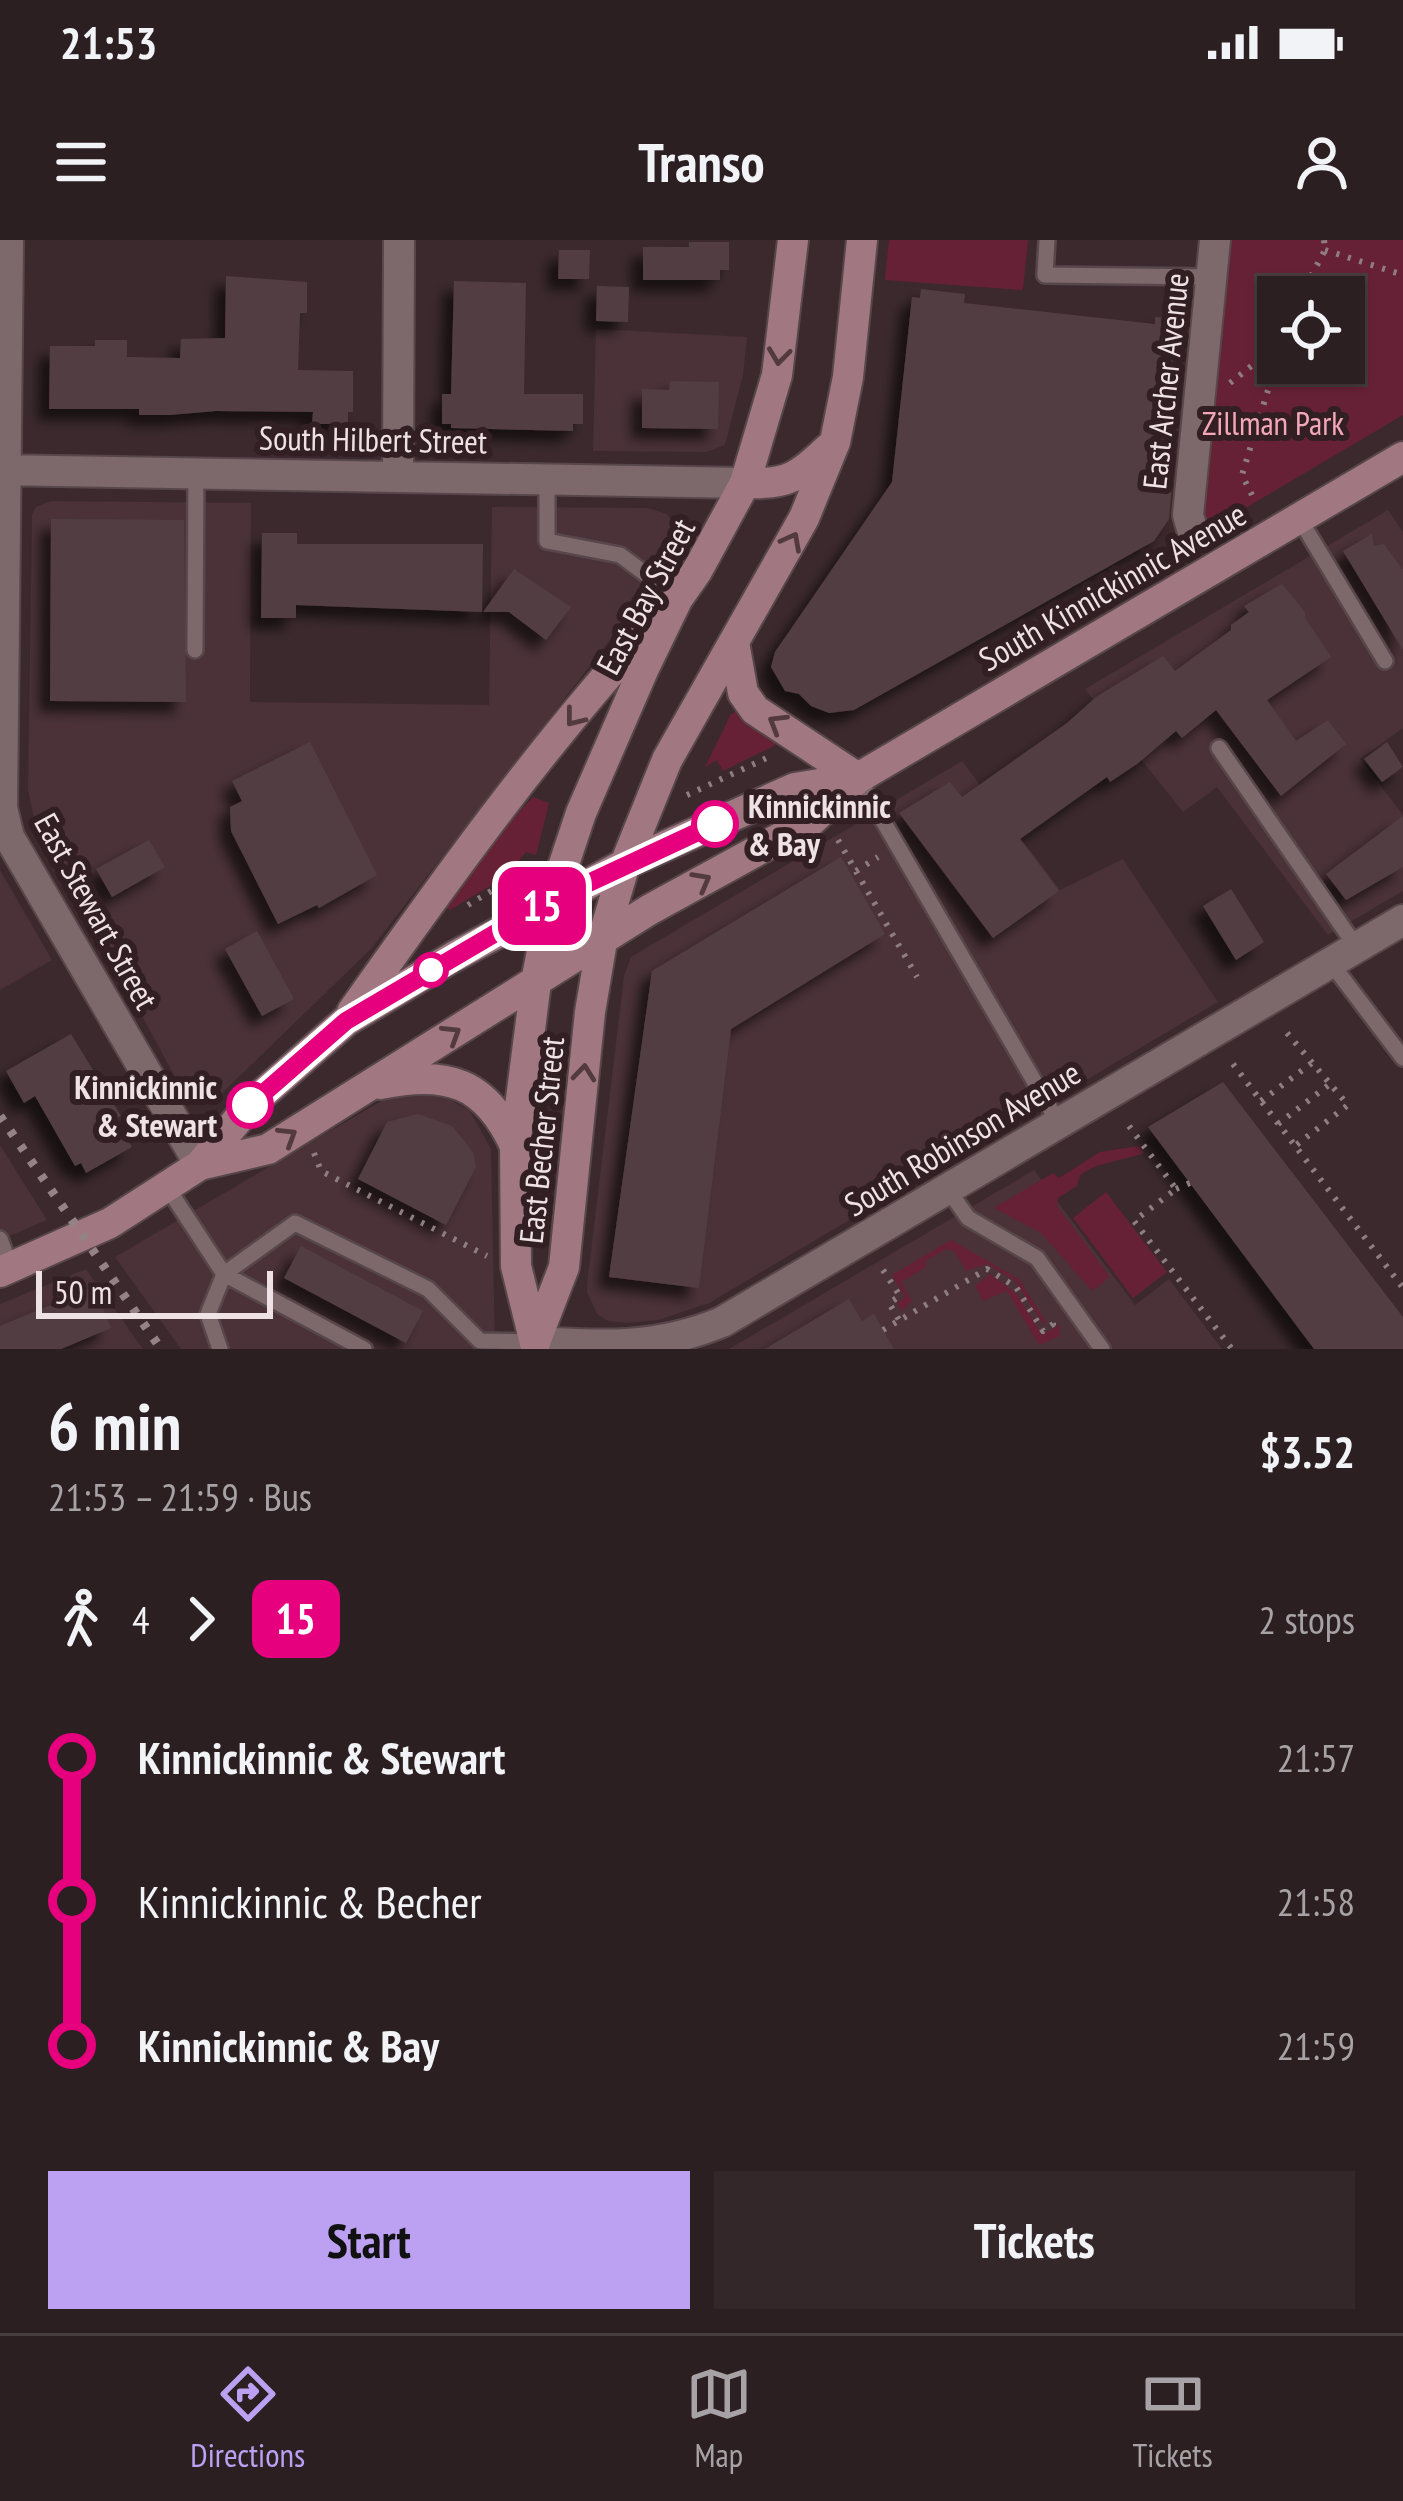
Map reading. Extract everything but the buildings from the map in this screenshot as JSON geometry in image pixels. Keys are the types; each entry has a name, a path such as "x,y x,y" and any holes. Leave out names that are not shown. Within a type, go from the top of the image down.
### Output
{"main road":[{"name":"East Bay Street","path":"536,982 552,900 589,795 678,598 745,483 777,375 793,240"},
{"path":"602,940 625,864 667,760 805,518 835,442 848,377 862,240"},
{"path":"745,483 775,484 799,475 835,442"},
{"name":"South Kinnickinnic Avenue","path":"200,1165 268,1149 649,910 811,820 858,778 1403,457"},
{"path":"346,1021 414,924 606,676 678,598"},
{"path":"734,642 743,693 755,710 858,778"},
{"name":"South Kinnickinnic Avenue","path":"4,1260 110,1223 167,1187 200,1165 250,1105 346,1021 552,900 795,788 858,778"},
{"name":"East Becher Street","path":"535,1346 564,1268 590,1012 602,940"},
{"name":"East Becher Street","path":"535,1346 516,1266 515,1146 536,982"},
{"path":"368,1087 408,1078 453,1083 500,1112 515,1146"}],"street":[{"name":"East Stewart Street","path":"8,240 2,808 9,837 200,1165"},
{"path":"398,475 399,240"},
{"name":"East Archer Avenue","path":"1192,529 1188,515 1215,240"},
{"name":"South Hilbert Street","path":"3,470 745,483"},
{"name":"South Robinson Avenue","path":"535,1346 635,1347 692,1336 722,1322 1403,920"}],"lane":[{"path":"1047,240 1045,275 1211,277"},
{"path":"195,650 196,472"},
{"path":"547,478 547,541 620,555 678,598"},
{"path":"1299,518 1385,661"},
{"path":"1219,748 1403,1058"},
{"path":"858,778 1058,1122"},
{"path":"167,1187 224,1274 364,1349"},
{"path":"947,1188 968,1218 1037,1258 1102,1349"},
{"path":"220,1349 208,1314 224,1274 295,1223 428,1288 474,1345 535,1346"}],"path":[{"path":"1311,276 1325,250 1324,240"},
{"path":"1325,250 1403,275"},
{"path":"1200,398 1218,393 1257,360"},
{"path":"1252,495 1242,475 1270,384"},
{"path":"687,795 784,750"},
{"path":"838,840 917,977"},
{"path":"463,908 526,870"},
{"path":"1287,1033 1348,1105 1295,1146"},
{"path":"1261,1101 1312,1063"},
{"path":"1234,1064 1403,1288"},
{"path":"1278,1124 1330,1084"},
{"path":"1129,1126 1176,1189"},
{"path":"313,1151 321,1171 487,1256"},
{"path":"1190,1183 1132,1223 1232,1349"},
{"path":"883,1330 987,1269 1016,1287 1043,1331 1053,1324 1041,1304"},
{"path":"883,1270 900,1296 889,1303 899,1320"}],"shaded area":[{"path":"596,329 747,337 743,375 725,445 706,452 593,451"},
{"path":"51,501 251,503 250,702 489,705 492,507 648,508 667,514 679,539 630,614 371,949 217,1098 198,1101 182,1090 33,814 28,789 32,515 36,507"},
{"path":"1388,510 1403,532 1403,728 1360,759 1403,815 1403,891 1328,935 1217,787 1183,812 1085,689"},
{"path":"962,761 1060,890 1123,859 1218,1002 709,1303 658,1320 627,1323 597,1314 587,1292 588,1277 624,976 631,957"},
{"path":"0,870 52,960 0,990"},
{"path":"428,1093 470,1111 491,1149 495,1349 181,1349 115,1257 383,1100"},
{"path":"0,1145 47,1220 0,1240"},
{"path":"1034,1170 1135,1305 1169,1279 1222,1349 729,1349"},
{"path":"86,1269 143,1349 0,1349 0,1304"}],"green space":[{"path":"889,240 1028,240 1023,290 885,280"},
{"name":"Zillman Park","path":"1231,240 1403,240 1403,415 1210,529 1203,520"},
{"path":"737,711 780,743 723,771 717,760 705,767 731,714"},
{"path":"533,797 549,803 536,855 526,852 508,875 450,910 444,904 486,847"},
{"path":"1138,1146 1144,1153 1087,1171 1080,1175 1077,1186 1058,1198 1057,1206 1110,1277 1092,1291 1041,1233 994,1208 1053,1173 1059,1178 1100,1152"},
{"path":"1106,1192 1167,1272 1133,1298 1073,1218"},
{"path":"951,1240 1019,1279 1046,1322 1015,1281 987,1264 966,1271 954,1251 946,1249 901,1282 912,1301 902,1311 897,1303 905,1297 892,1275"},
{"path":"990,1274 1017,1294 1042,1335 1059,1325 1060,1336 1039,1345 1007,1291 983,1301 975,1286"}],"railway":[{"path":"0,1116 161,1349"}],"bus line":[{"name":"15","path":"250,1105 346,1021 552,900 715,824"}],"place":[{"name":"Kinnickinnic & Bay","path":"715,824"},
{"name":"Kinnickinnic & Stewart","path":"250,1105"}]}
